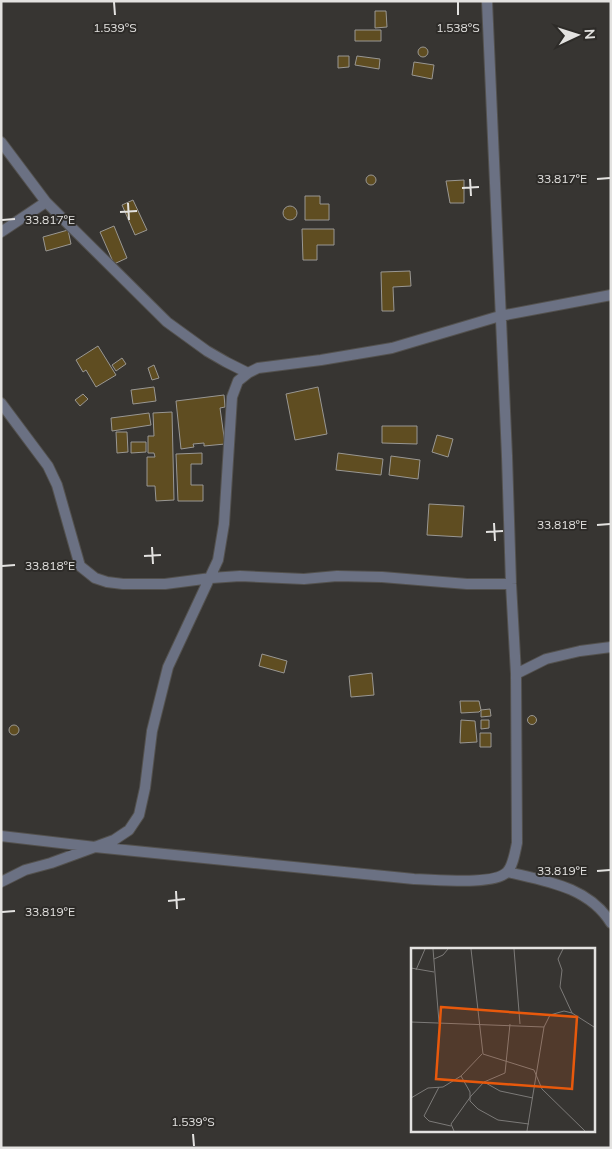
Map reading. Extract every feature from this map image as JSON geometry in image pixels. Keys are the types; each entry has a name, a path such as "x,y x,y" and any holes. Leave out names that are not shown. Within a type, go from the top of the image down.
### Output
{"street":[{"path":"487,1 516,674 517,843 508,872"},
{"path":"1,142 46,202 167,322 207,351 248,373"},
{"path":"1,232 46,202"},
{"path":"1,882 25,870 114,840 129,830 139,815 145,788 152,731 168,667 218,560 224,524 232,397 238,381 258,368 392,348 500,316 611,295"},
{"path":"3,408 48,466 56,485 80,566 95,578 123,584 165,584 211,578 267,576 304,579 336,576 382,577 467,584 511,584"},
{"path":"516,674 546,659 580,651 611,647"},
{"path":"1,836 414,878 462,881 494,879 508,872 568,887 584,896 611,923"}],"building":[{"path":"375,11 386,11 387,27 375,28"},
{"path":"355,30 381,30 381,41 355,41"},
{"path":"423,47 428,52 423,57 418,52"},
{"path":"338,56 349,56 349,67 338,68"},
{"path":"357,56 380,59 379,69 355,65"},
{"path":"414,62 434,65 432,79 412,75"},
{"path":"369,175 373,175 376,180 375,184 369,185 366,182 366,178"},
{"path":"464,180 464,203 450,203 446,181"},
{"path":"305,196 320,196 320,204 329,204 329,220 305,220"},
{"path":"133,200 147,230 135,235 122,205"},
{"path":"290,206 295,208 297,213 295,218 290,220 285,218 283,213 285,208"},
{"path":"114,226 127,258 114,264 100,232"},
{"path":"302,229 334,229 334,245 317,245 317,260 303,260"},
{"path":"68,230 71,244 46,251 43,237"},
{"path":"410,271 411,286 393,287 394,311 382,311 381,272"},
{"path":"98,346 116,375 96,387 86,370 83,372 76,360"},
{"path":"122,358 126,364 116,371 112,365"},
{"path":"154,365 159,378 152,380 148,368"},
{"path":"154,387 156,401 133,404 131,390"},
{"path":"318,387 327,434 295,440 286,394"},
{"path":"83,394 88,399 80,406 75,400"},
{"path":"224,395 225,407 220,408 225,444 204,446 204,443 193,444 194,447 181,449 176,401"},
{"path":"172,412 174,500 156,501 155,486 147,486 147,457 155,457 154,453 148,453 148,436 154,436 153,413"},
{"path":"149,413 151,425 112,431 111,418"},
{"path":"382,426 417,426 417,444 382,443"},
{"path":"116,432 127,432 128,452 117,453"},
{"path":"437,435 453,439 448,457 432,452"},
{"path":"131,442 146,442 146,452 131,453"},
{"path":"202,453 202,464 191,464 191,485 203,485 203,501 178,501 176,454"},
{"path":"338,453 383,459 381,475 336,470"},
{"path":"391,456 420,460 418,479 389,475"},
{"path":"429,504 464,506 462,537 427,535"},
{"path":"262,654 287,661 284,673 259,666"},
{"path":"372,673 374,695 351,697 349,676"},
{"path":"460,701 479,701 481,710 479,712 461,713"},
{"path":"490,709 491,716 481,717 481,710"},
{"path":"532,715 537,720 532,725 527,720"},
{"path":"461,720 475,721 477,742 460,743"},
{"path":"481,720 489,720 489,728 481,729"},
{"path":"12,725 16,725 19,730 18,734 12,735 9,732 9,728"},
{"path":"480,733 491,733 491,747 480,747"}]}
